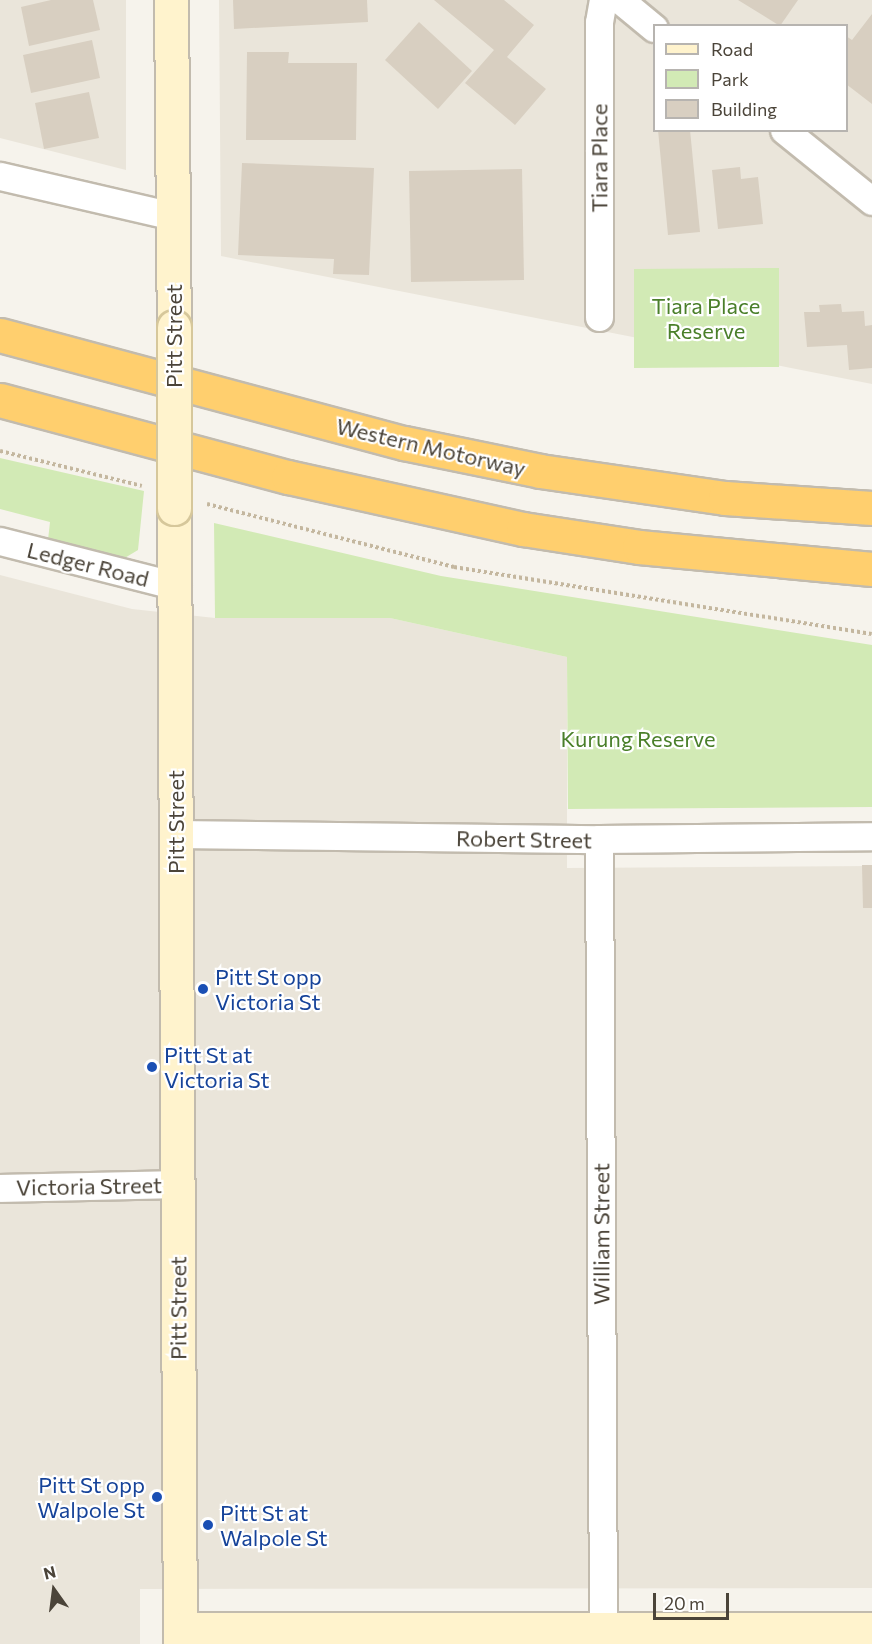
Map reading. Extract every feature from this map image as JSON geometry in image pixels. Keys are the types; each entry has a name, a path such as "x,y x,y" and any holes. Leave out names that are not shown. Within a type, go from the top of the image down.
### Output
{"highway":[{"name":"Western Motorway","path":"0,335 404,443 540,471 725,498 872,508"},
{"path":"0,400 288,477 523,529 639,547 872,569"}],"main road":[{"name":"Pitt Street","path":"171,0 180,1636"},
{"path":"180,1636 603,1629 872,1629"}],"street":[{"name":"Tiara Place","path":"599,317 599,22 603,0"},
{"path":"620,0 653,27"},
{"path":"786,132 872,201"},
{"path":"0,176 173,216"},
{"name":"Ledger Road","path":"0,542 176,586"},
{"name":"Robert Street","path":"176,834 599,839 872,836"},
{"name":"William Street","path":"599,839 603,1629"},
{"name":"Victoria Street","path":"0,1188 178,1184"}],"path":[{"path":"0,451 142,486"},
{"path":"207,504 454,567 872,634"}],"shaded area":[{"path":"0,0 126,0 126,170 0,138"},
{"path":"219,0 872,0 872,384 221,256"},
{"path":"0,575 132,609 215,618 390,618 567,657 567,868 872,866 872,1588 140,1589 140,1644 0,1644"}],"green space":[{"name":"Tiara Place Reserve","path":"779,268 779,367 634,368 634,269"},
{"path":"0,458 144,491 138,550 123,559 48,540 50,522 0,509"},
{"name":"Kurung Reserve","path":"214,523 441,576 872,645 872,807 568,809 567,657 390,618 215,618"}],"building":[{"path":"51,0 93,0 100,30 29,46 21,7"},
{"path":"233,0 367,0 368,22 234,29"},
{"path":"434,0 504,0 534,25 507,57 546,89 515,125 465,83 494,50"},
{"path":"738,0 798,0 781,24 777,24"},
{"path":"872,14 872,104 848,86 848,37 852,40"},
{"path":"419,22 472,71 438,109 385,60"},
{"path":"92,40 100,78 31,93 23,55"},
{"path":"247,52 289,52 288,63 357,63 356,140 246,140"},
{"path":"89,92 99,138 44,149 35,103"},
{"path":"658,132 690,132 700,232 668,235"},
{"path":"242,163 374,168 369,275 333,274 334,259 238,255"},
{"path":"740,167 741,179 758,177 763,224 718,229 712,170"},
{"path":"522,169 524,280 411,282 409,171"},
{"path":"841,304 842,312 864,311 865,326 872,325 872,368 849,370 847,345 807,347 804,312 820,312 819,305"},
{"path":"862,865 872,865 872,908 863,908"}],"place":[{"name":"Pitt St opp Victoria St","path":"203,989"},
{"name":"Pitt St at Victoria St","path":"152,1067"},
{"name":"Pitt St opp Walpole St","path":"157,1497"},
{"name":"Pitt St at Walpole St","path":"208,1525"}]}
